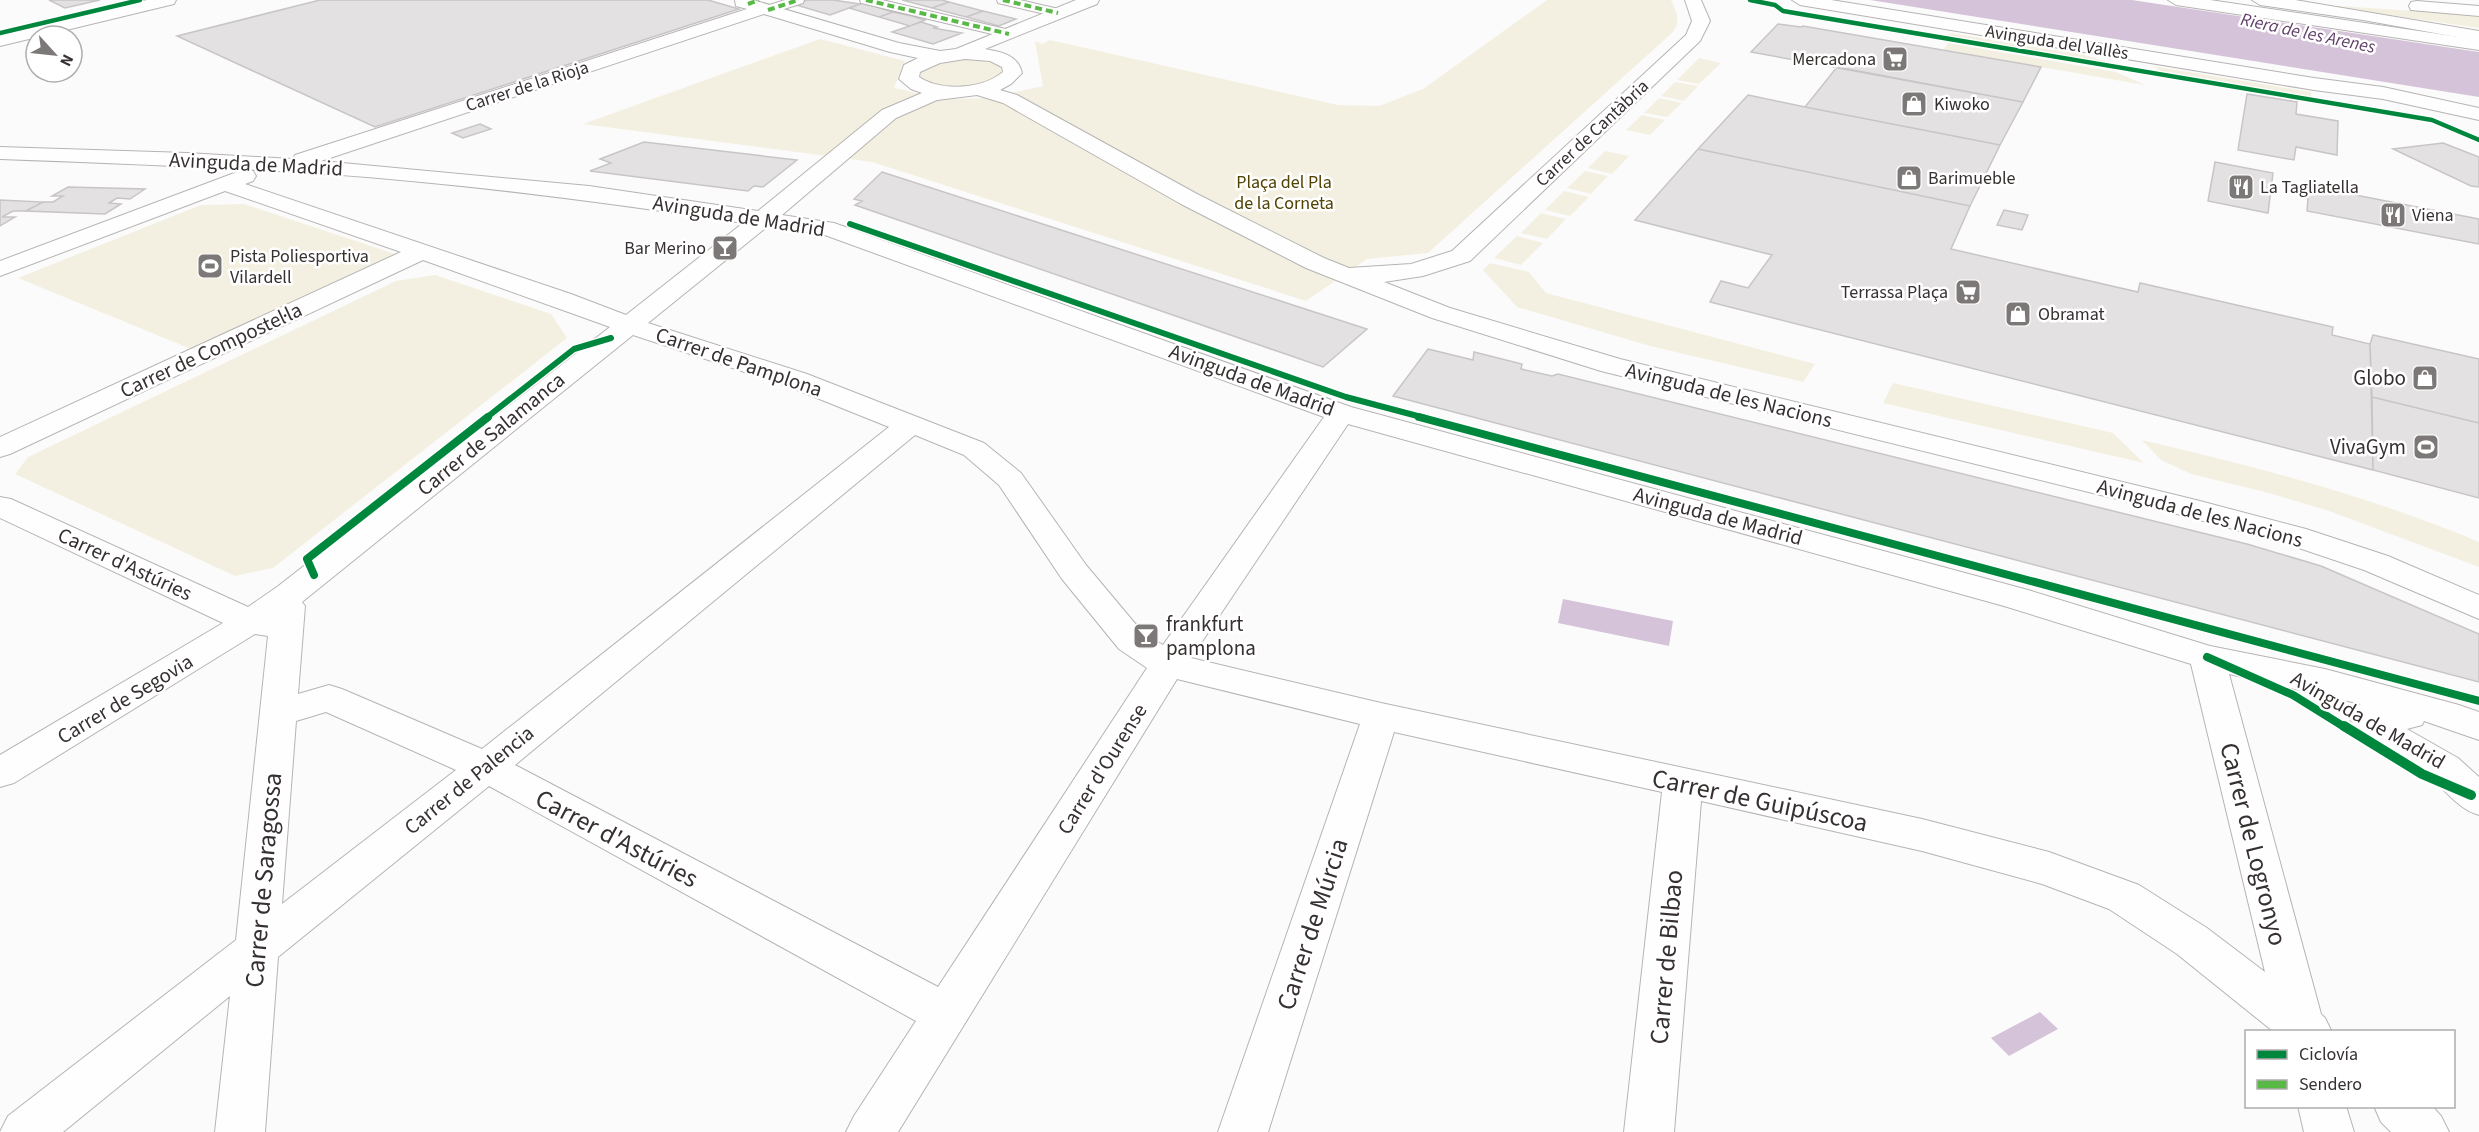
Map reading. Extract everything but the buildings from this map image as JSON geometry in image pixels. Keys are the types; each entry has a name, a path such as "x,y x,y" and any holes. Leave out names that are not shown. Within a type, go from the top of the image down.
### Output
{"street":[{"path":"754,4 798,0"},
{"path":"866,0 1009,34"},
{"path":"1003,0 1058,13"},
{"path":"916,74 949,55 1009,34 1091,0"},
{"name":"Carrer de Cantàbria","path":"1332,270 1368,274 1405,273 1424,270 1461,256 1694,37 1701,21 1693,0"},
{"name":"Avinguda del Vallès","path":"1800,0 2314,84 2383,93 2479,114"},
{"path":"2176,0 2479,45"},
{"path":"2217,0 2479,36"},
{"path":"2260,0 2363,15 2479,36"},
{"path":"2326,0 2479,11"},
{"path":"84,26 176,1"},
{"path":"0,41 176,1"},
{"path":"754,4 896,48 949,55 989,55 1001,58 1013,69 1010,77 1002,82 969,90 933,90 916,74 896,48"},
{"name":"Carrer de la Rioja","path":"0,269 225,184 754,4"},
{"path":"1001,58 998,48 1009,34"},
{"path":"0,48 24,42"},
{"name":"Carrer de Salamanca","path":"275,615 889,114 916,74"},
{"path":"1010,77 1014,88 1010,99"},
{"name":"Avinguda del Vallès","path":"2314,84 2421,109 2479,127"},
{"name":"Carrer de Salamanca","path":"889,114 933,95 969,90"},
{"name":"Avinguda de les Nacions","path":"969,90 1010,99 1190,199 1332,270 1485,328 1611,365 2196,509 2295,536 2376,563 2479,608"},
{"name":"Avinguda de Madrid","path":"0,153 285,164 589,193 765,217 826,228 1341,412 2016,598 2207,657 2325,682 2446,714 2479,727"},
{"name":"Carrer de Pamplona","path":"225,184 561,299 629,325 797,380 974,449 1010,479 1074,572 1131,641 1168,665"},
{"name":"Carrer de Compostel·la","path":"0,448 422,251"},
{"name":"Carrer de Cantàbria","path":"1461,256 1449,287 1457,306 1466,316 1485,328"},
{"name":"Carrer d'Ourense","path":"871,1132 1168,665 1341,412"},
{"name":"Carrer de Palencia","path":"25,1132 486,767 910,425"},
{"name":"Carrer d'Astúries","path":"0,506 275,615"},
{"name":"Carrer de Saragossa","path":"240,1132 278,713 275,615"},
{"name":"Carrer de Segovia","path":"0,774 275,615"},
{"name":"Carrer de Logronyo","path":"2207,657 2304,1029"},
{"name":"Carrer de Guipúscoa","path":"1168,665 1381,716 1922,836 2049,868 2124,897 2192,941 2304,1029"},
{"name":"Carrer d'Astúries","path":"278,713 328,698 486,767 947,1015"},
{"name":"Avinguda de Madrid","path":"2479,732 2403,715 2379,712 2367,716 2382,732 2444,768 2479,800"},
{"name":"Carrer de Múrcia","path":"1243,1132 1381,716"},
{"name":"Carrer de Bilbao","path":"1650,1132 1683,783"},
{"path":"2322,1108 2329,1132"},
{"path":"2399,1108 2424,1132"}],"green space":[{"name":"Plaça del Pla de la Corneta","path":"1547,0 1671,0 1677,24 1673,32 1428,253 1367,259 1306,301 872,162 583,124 820,39 905,61 894,88 945,99 989,98 1043,86 1035,41 1042,44 1050,40 1338,105 1379,106 1423,89"},
{"path":"2335,7 2479,15 2479,28"},
{"path":"1950,33 2081,54 2115,64 1948,37"},
{"path":"1948,43 2116,72 2145,85 1943,50"},
{"path":"960,58 990,61 1000,65 1002,74 973,87 951,87 920,79 921,70 929,64"},
{"path":"1699,58 1721,63 1699,84 1677,80"},
{"path":"2152,66 2311,92 2311,97 2165,73"},
{"path":"1675,82 1698,86 1684,101 1661,96"},
{"path":"1659,98 1682,103 1667,117 1644,113"},
{"path":"1642,115 1665,120 1650,135 1626,130"},
{"path":"1605,151 1629,156 1612,174 1588,168"},
{"path":"1585,171 1608,176 1591,194 1567,188"},
{"path":"1564,191 1589,197 1570,216 1545,210"},
{"name":"Pista Poliesportiva Vilardell","path":"244,204 398,255 191,349 18,278 201,205"},
{"path":"1541,213 1566,219 1547,239 1521,233"},
{"path":"1517,236 1543,243 1521,265 1494,258"},
{"path":"1490,263 1529,272 1546,293 1815,364 1803,382 1650,346 1517,307 1483,270"},
{"path":"435,275 551,314 567,338 273,568 235,576 15,474 28,457 396,281"},
{"path":"1893,383 2113,433 2144,463 1883,403"},
{"path":"2142,440 2313,484 2397,510 2479,542 2479,567 2329,511 2269,493 2191,474 2161,460"}],"water":[{"name":"Riera de les Arenes","path":"1870,0 2132,0 2479,52 2479,97"},
{"path":"1563,599 1673,621 1669,646 1558,623"},
{"path":"2040,1012 2058,1029 2009,1056 1991,1038"}],"marked path":[{"path":"748,4 759,0"},
{"path":"768,10 798,0"},
{"path":"866,0 1009,34"},
{"path":"1003,0 1058,13"}],"cycle path":[{"path":"0,33 140,0"},
{"path":"1750,0 1775,5 1783,11 2432,120 2479,140"},
{"path":"850,224 1346,397 2479,701"},
{"path":"314,575 307,559 574,349 611,338"},
{"path":"2207,657 2293,695 2422,774 2471,795"}],"place":[{"name":"Mercadona","path":"1895,59"},
{"name":"Kiwoko","path":"1914,104"},
{"name":"Barimueble","path":"1909,178"},
{"name":"La Tagliatella","path":"2241,187"},
{"name":"Viena","path":"2393,215"},
{"name":"Bar Merino","path":"725,248"},
{"name":"Pista Poliesportiva Vilardell","path":"210,266"},
{"name":"Terrassa Plaça","path":"1968,292"},
{"name":"Obramat","path":"2018,314"},
{"name":"Globo","path":"2425,378"},
{"name":"VivaGym","path":"2426,447"},
{"name":"frankfurt pamplona","path":"1146,636"}]}
